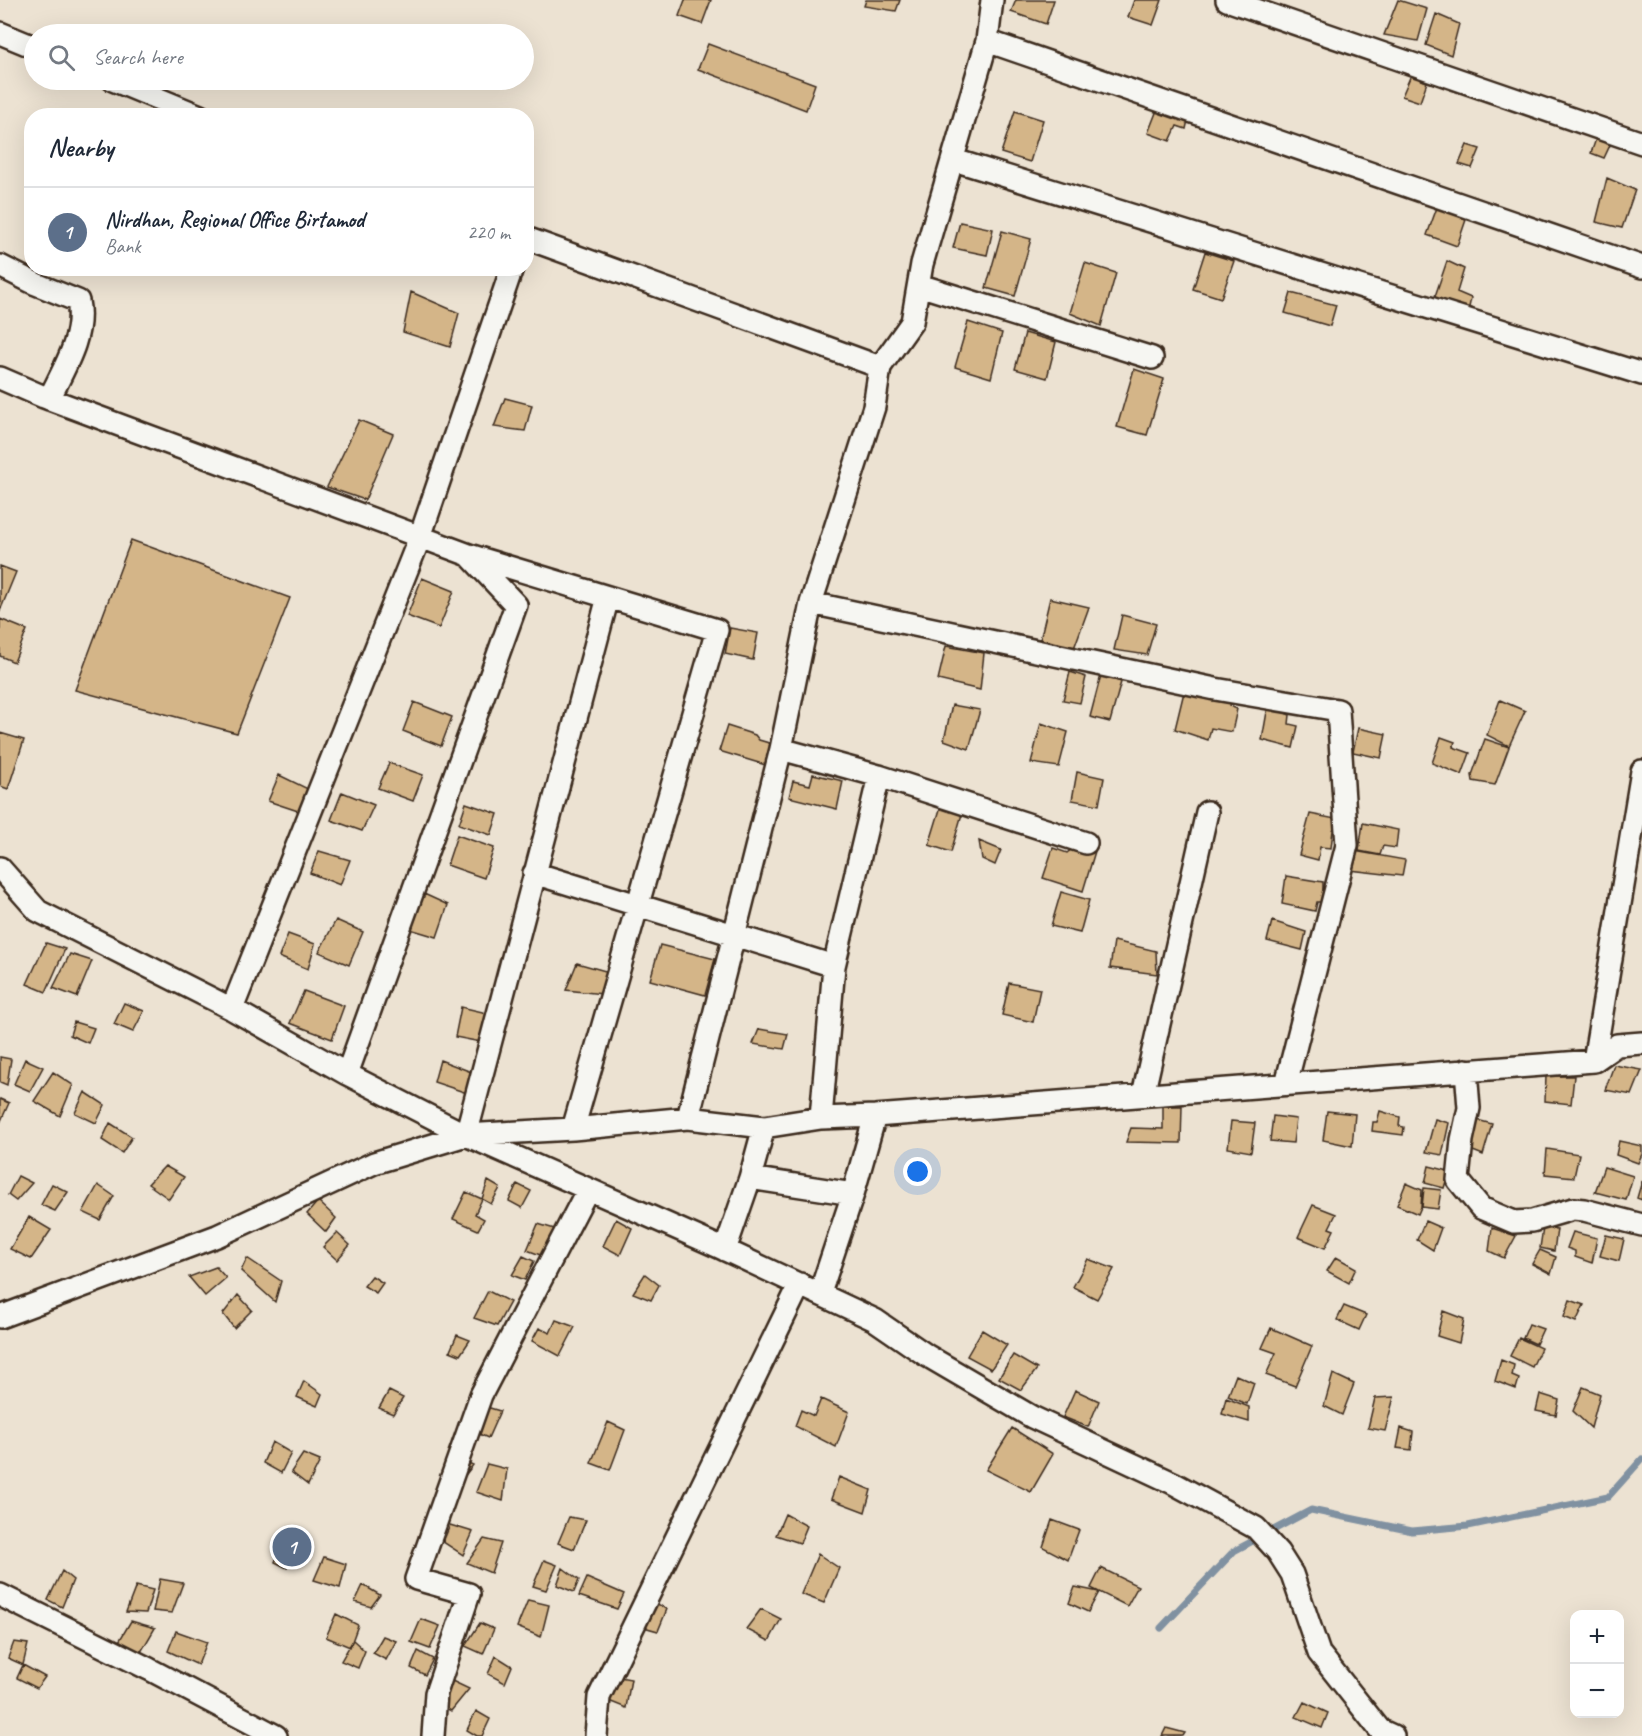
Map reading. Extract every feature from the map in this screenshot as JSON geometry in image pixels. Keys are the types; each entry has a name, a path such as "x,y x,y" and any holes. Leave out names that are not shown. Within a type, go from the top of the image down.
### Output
{"street":[{"path":"688,1118 781,749 811,603 874,407 880,367 912,322 922,264 987,41 992,0"},
{"path":"1227,0 1642,143"},
{"path":"0,33 24,43"},
{"path":"987,41 1642,267"},
{"path":"137,90 181,108"},
{"path":"954,160 1642,374"},
{"path":"534,241 880,367"},
{"path":"0,266 78,301 81,315 76,342 49,399"},
{"path":"232,1009 420,537 509,276"},
{"path":"919,285 1152,358"},
{"path":"0,378 49,399 469,555 717,630 573,1129"},
{"path":"347,1074 516,605 469,555"},
{"path":"466,1135 608,597"},
{"path":"811,603 1215,689 1338,710 1347,845 1286,1084"},
{"path":"781,749 879,776 1086,843"},
{"path":"1594,1061 1642,771"},
{"path":"821,1118 834,966 879,776"},
{"path":"1143,1095 1207,812"},
{"path":"0,868 38,911 232,1009 347,1074 466,1135 725,1250 875,1320 926,1355 1032,1417 1173,1483 1256,1528 1278,1552 1292,1574 1319,1653 1384,1734"},
{"path":"534,873 834,966"},
{"path":"0,1317 217,1236 374,1163 466,1135 573,1129 688,1118 764,1126 821,1118 875,1116 1594,1061 1617,1045 1642,1043"},
{"path":"1466,1070 1469,1108 1462,1140 1458,1180 1481,1208 1514,1222 1532,1221 1573,1209 1642,1225"},
{"path":"820,1293 853,1194 875,1116"},
{"path":"725,1250 750,1178 764,1126"},
{"path":"750,1178 853,1194"},
{"path":"432,1736 436,1693 468,1594 416,1579 481,1395 588,1189"},
{"path":"596,1736 599,1697 800,1284"},
{"path":"0,1595 149,1669 276,1736"}],"building":[{"path":"685,0 711,0 702,24 679,16"},
{"path":"866,0 900,0 896,11 864,6"},
{"path":"1016,0 1054,0 1046,24 1011,12"},
{"path":"1134,0 1162,0 1153,25 1128,17"},
{"path":"1398,0 1427,9 1418,41 1384,35"},
{"path":"1436,14 1459,24 1451,55 1426,45"},
{"path":"708,44 815,84 806,110 698,69"},
{"path":"1411,75 1427,82 1420,102 1402,96"},
{"path":"1159,105 1189,116 1186,129 1177,126 1170,141 1148,133"},
{"path":"1015,111 1043,120 1030,162 1001,153"},
{"path":"1597,136 1611,143 1604,158 1591,153"},
{"path":"1467,145 1480,149 1472,168 1459,164"},
{"path":"1607,178 1635,190 1622,228 1596,222"},
{"path":"1439,202 1469,211 1457,246 1427,235"},
{"path":"960,222 993,229 987,255 953,248"},
{"path":"1002,231 1031,239 1015,296 986,288"},
{"path":"1205,252 1234,261 1221,298 1193,289"},
{"path":"1447,261 1464,269 1457,292 1471,298 1467,317 1433,302"},
{"path":"1085,263 1116,273 1101,326 1070,313"},
{"path":"411,292 459,313 450,347 403,332"},
{"path":"1291,293 1336,305 1330,326 1285,313"},
{"path":"968,322 1002,333 991,378 955,367"},
{"path":"1025,333 1056,342 1047,378 1015,369"},
{"path":"1134,369 1164,379 1147,435 1117,427"},
{"path":"505,398 532,405 525,431 494,427"},
{"path":"359,420 393,434 365,500 327,487"},
{"path":"131,540 290,598 237,733 75,690"},
{"path":"0,566 16,572 0,611"},
{"path":"422,578 454,591 439,628 407,616"},
{"path":"1050,598 1089,607 1073,651 1040,640"},
{"path":"1122,615 1156,624 1147,655 1114,650"},
{"path":"0,619 27,630 14,662 0,656"},
{"path":"730,628 758,633 753,660 725,654"},
{"path":"946,646 984,653 980,690 938,680"},
{"path":"1070,672 1086,677 1080,703 1063,700"},
{"path":"1101,675 1121,682 1110,722 1090,717"},
{"path":"1184,692 1231,702 1230,706 1237,709 1232,732 1211,728 1208,740 1175,729"},
{"path":"1500,700 1525,711 1509,746 1487,735"},
{"path":"414,702 452,717 441,746 403,731"},
{"path":"952,705 980,710 969,749 944,740"},
{"path":"1268,706 1290,715 1289,724 1298,726 1293,748 1262,740"},
{"path":"1041,723 1068,732 1059,767 1031,763"},
{"path":"727,726 776,745 769,766 719,751"},
{"path":"1358,728 1386,734 1381,758 1353,752"},
{"path":"0,733 24,740 8,789 0,786"},
{"path":"1441,737 1455,742 1453,747 1470,753 1462,775 1432,763"},
{"path":"1485,739 1509,747 1495,785 1473,781 1472,775"},
{"path":"389,763 423,775 413,801 378,788"},
{"path":"1077,772 1104,778 1099,805 1072,800"},
{"path":"813,774 843,781 837,809 789,797 793,781 810,785"},
{"path":"279,775 310,790 301,812 268,801"},
{"path":"342,792 374,805 362,831 331,820"},
{"path":"466,803 498,814 491,835 459,824"},
{"path":"941,806 962,814 951,852 929,845"},
{"path":"1310,814 1341,820 1340,831 1333,830 1331,848 1320,847 1318,860 1299,855"},
{"path":"1363,823 1398,830 1396,848 1383,846 1380,855 1359,851"},
{"path":"457,835 494,848 484,878 447,865"},
{"path":"979,841 1001,850 995,865 982,859"},
{"path":"1053,848 1067,853 1072,849 1096,848 1083,891 1043,878"},
{"path":"319,851 350,860 340,885 310,873"},
{"path":"1354,851 1405,860 1402,876 1350,870"},
{"path":"1286,876 1323,882 1323,902 1317,902 1315,911 1282,904"},
{"path":"1061,892 1089,900 1080,933 1051,926"},
{"path":"424,894 448,905 437,937 410,929"},
{"path":"336,920 363,932 349,965 319,952"},
{"path":"1272,921 1306,932 1302,950 1267,941"},
{"path":"288,934 315,944 308,969 279,957"},
{"path":"1114,941 1156,951 1157,974 1110,968"},
{"path":"46,943 65,949 46,992 27,984"},
{"path":"660,945 715,959 705,995 650,980"},
{"path":"70,954 92,961 77,997 53,988"},
{"path":"577,963 609,972 603,994 566,990"},
{"path":"1009,983 1040,989 1033,1022 1002,1015"},
{"path":"304,991 344,1006 332,1039 290,1023"},
{"path":"124,1003 144,1011 133,1032 114,1024"},
{"path":"461,1007 487,1013 481,1042 455,1037"},
{"path":"74,1022 94,1028 88,1043 70,1035"},
{"path":"759,1029 788,1034 784,1049 753,1044"},
{"path":"0,1057 11,1059 7,1085 0,1082"},
{"path":"25,1059 43,1067 30,1091 14,1084"},
{"path":"440,1060 474,1073 467,1093 434,1082"},
{"path":"1614,1065 1642,1070 1632,1095 1605,1090"},
{"path":"53,1072 73,1085 60,1116 34,1101"},
{"path":"1546,1076 1574,1076 1571,1104 1545,1101"},
{"path":"85,1092 105,1105 96,1123 75,1113"},
{"path":"0,1099 9,1103 0,1123"},
{"path":"1163,1106 1182,1106 1181,1143 1126,1142 1131,1128 1163,1129"},
{"path":"1327,1111 1355,1114 1352,1146 1323,1140"},
{"path":"1380,1111 1400,1117 1399,1126 1404,1127 1403,1135 1372,1131 1373,1122 1377,1122"},
{"path":"1273,1116 1296,1119 1293,1143 1270,1141"},
{"path":"1470,1118 1492,1124 1483,1155 1463,1147"},
{"path":"1435,1119 1449,1123 1442,1155 1426,1152"},
{"path":"1231,1121 1255,1123 1251,1152 1228,1148"},
{"path":"110,1123 132,1137 122,1153 102,1140"},
{"path":"1619,1141 1642,1146 1642,1154 1638,1163 1616,1155"},
{"path":"1547,1149 1579,1154 1574,1177 1545,1174"},
{"path":"165,1166 184,1177 169,1199 148,1184"},
{"path":"1429,1166 1449,1171 1444,1188 1425,1183"},
{"path":"1604,1167 1633,1176 1626,1200 1595,1192"},
{"path":"18,1176 32,1183 16,1201 8,1195"},
{"path":"488,1181 500,1188 491,1204 482,1199"},
{"path":"1642,1181 1642,1200 1637,1198"},
{"path":"1406,1183 1422,1190 1421,1207 1418,1214 1397,1205"},
{"path":"52,1184 68,1192 55,1211 41,1205"},
{"path":"517,1184 531,1191 522,1208 509,1201"},
{"path":"98,1185 114,1196 100,1220 83,1212"},
{"path":"1424,1188 1441,1190 1438,1209 1422,1207"},
{"path":"466,1192 482,1199 475,1214 484,1219 478,1230 453,1219"},
{"path":"318,1201 336,1218 326,1232 307,1214"},
{"path":"1313,1205 1336,1214 1329,1228 1334,1230 1325,1248 1298,1237"},
{"path":"29,1217 51,1230 31,1259 10,1249"},
{"path":"616,1219 632,1228 620,1255 603,1246"},
{"path":"1425,1221 1441,1228 1433,1250 1417,1240"},
{"path":"538,1224 558,1230 559,1262 527,1250"},
{"path":"1492,1228 1516,1236 1504,1258 1489,1251"},
{"path":"1543,1228 1557,1229 1554,1251 1540,1248"},
{"path":"1573,1232 1597,1238 1592,1263 1575,1257 1575,1251 1567,1248"},
{"path":"337,1233 350,1245 337,1260 323,1247"},
{"path":"1606,1235 1624,1239 1619,1261 1600,1256"},
{"path":"1540,1250 1556,1257 1551,1274 1532,1264"},
{"path":"523,1256 534,1261 525,1280 512,1275"},
{"path":"1336,1257 1356,1268 1349,1283 1327,1271"},
{"path":"247,1258 281,1281 275,1302 241,1271"},
{"path":"1088,1259 1114,1269 1097,1299 1073,1287"},
{"path":"216,1267 226,1278 205,1296 189,1277"},
{"path":"645,1274 659,1285 651,1300 633,1293"},
{"path":"372,1276 383,1283 376,1293 364,1286"},
{"path":"488,1291 510,1302 497,1326 474,1318"},
{"path":"238,1295 252,1310 234,1328 223,1314"},
{"path":"1570,1300 1584,1305 1576,1322 1564,1317"},
{"path":"1344,1306 1366,1315 1359,1330 1337,1320"},
{"path":"1443,1311 1464,1319 1459,1343 1437,1336"},
{"path":"556,1320 575,1327 560,1356 532,1341 539,1328 550,1333"},
{"path":"1529,1324 1543,1329 1536,1344 1523,1338"},
{"path":"1271,1328 1312,1346 1295,1386 1266,1375 1276,1353 1262,1348"},
{"path":"982,1330 1007,1345 991,1369 967,1356"},
{"path":"457,1335 470,1340 460,1355 450,1351"},
{"path":"1519,1338 1541,1348 1532,1367 1510,1356"},
{"path":"1013,1355 1037,1369 1021,1390 999,1378"},
{"path":"1501,1360 1514,1365 1512,1376 1519,1379 1516,1389 1495,1381"},
{"path":"1333,1374 1354,1384 1342,1415 1324,1406"},
{"path":"1236,1375 1254,1383 1247,1404 1228,1396"},
{"path":"304,1381 322,1394 317,1406 297,1397"},
{"path":"1583,1387 1600,1394 1591,1428 1573,1411"},
{"path":"1075,1390 1099,1401 1088,1427 1063,1417"},
{"path":"389,1391 403,1398 393,1414 379,1408"},
{"path":"1540,1394 1559,1400 1556,1415 1536,1411"},
{"path":"1394,1397 1385,1431 1368,1428 1375,1398"},
{"path":"1226,1398 1249,1407 1249,1422 1222,1414"},
{"path":"821,1399 849,1412 836,1447 795,1426 801,1410 814,1416"},
{"path":"473,1403 500,1411 488,1438 463,1427"},
{"path":"608,1422 625,1430 610,1470 591,1463"},
{"path":"1012,1428 1053,1454 1031,1492 986,1470"},
{"path":"1401,1428 1413,1432 1411,1450 1397,1448"},
{"path":"272,1442 291,1453 281,1473 263,1463"},
{"path":"303,1454 320,1461 308,1485 291,1472"},
{"path":"455,1457 473,1465 464,1477 448,1473"},
{"path":"487,1464 507,1469 503,1501 476,1492"},
{"path":"839,1477 871,1490 865,1512 831,1499"},
{"path":"785,1514 807,1526 800,1543 776,1535"},
{"path":"569,1517 586,1520 574,1549 558,1543"},
{"path":"1052,1520 1079,1530 1068,1560 1043,1547"},
{"path":"450,1525 473,1532 463,1555 443,1542"},
{"path":"285,1539 302,1547 287,1568 275,1562"},
{"path":"484,1539 501,1543 491,1573 467,1563"},
{"path":"818,1554 839,1568 824,1603 801,1594"},
{"path":"324,1557 346,1564 340,1588 314,1580"},
{"path":"544,1560 557,1565 546,1590 533,1586"},
{"path":"563,1568 579,1580 574,1592 557,1585"},
{"path":"1101,1568 1138,1586 1127,1606 1091,1588"},
{"path":"62,1571 73,1580 62,1607 48,1600"},
{"path":"587,1578 624,1594 617,1609 579,1596"},
{"path":"160,1579 183,1583 172,1613 153,1611"},
{"path":"363,1585 380,1595 371,1607 355,1602"},
{"path":"136,1586 153,1590 146,1613 126,1612"},
{"path":"1075,1587 1099,1592 1088,1612 1069,1603"},
{"path":"644,1597 667,1609 658,1631 633,1624"},
{"path":"528,1600 549,1605 541,1637 517,1627"},
{"path":"761,1609 781,1619 769,1641 746,1629"},
{"path":"336,1614 358,1625 350,1647 326,1637"},
{"path":"421,1619 440,1626 430,1649 411,1642"},
{"path":"131,1621 155,1628 138,1657 115,1648"},
{"path":"480,1623 494,1629 483,1654 465,1646"},
{"path":"176,1631 207,1642 198,1665 168,1651"},
{"path":"383,1636 396,1641 386,1660 373,1653"},
{"path":"353,1640 365,1651 358,1668 341,1661"},
{"path":"14,1642 28,1644 23,1665 8,1658"},
{"path":"418,1651 433,1659 425,1675 411,1668"},
{"path":"496,1656 512,1666 505,1683 488,1674"},
{"path":"23,1665 45,1677 37,1688 17,1678"},
{"path":"608,1675 631,1679 626,1708 599,1697"},
{"path":"450,1680 469,1689 451,1711 436,1702"},
{"path":"1304,1702 1328,1713 1322,1728 1296,1717"},
{"path":"476,1711 490,1719 482,1736 477,1736 467,1730"},
{"path":"1166,1728 1185,1733 1183,1736 1162,1736"}],"waterway":[{"path":"1161,1628 1234,1551 1311,1510 1412,1531 1468,1526 1608,1497 1642,1459"}],"place":[{"name":"Nirdhan, Regional Office Birtamod","path":"292,1547"}]}
